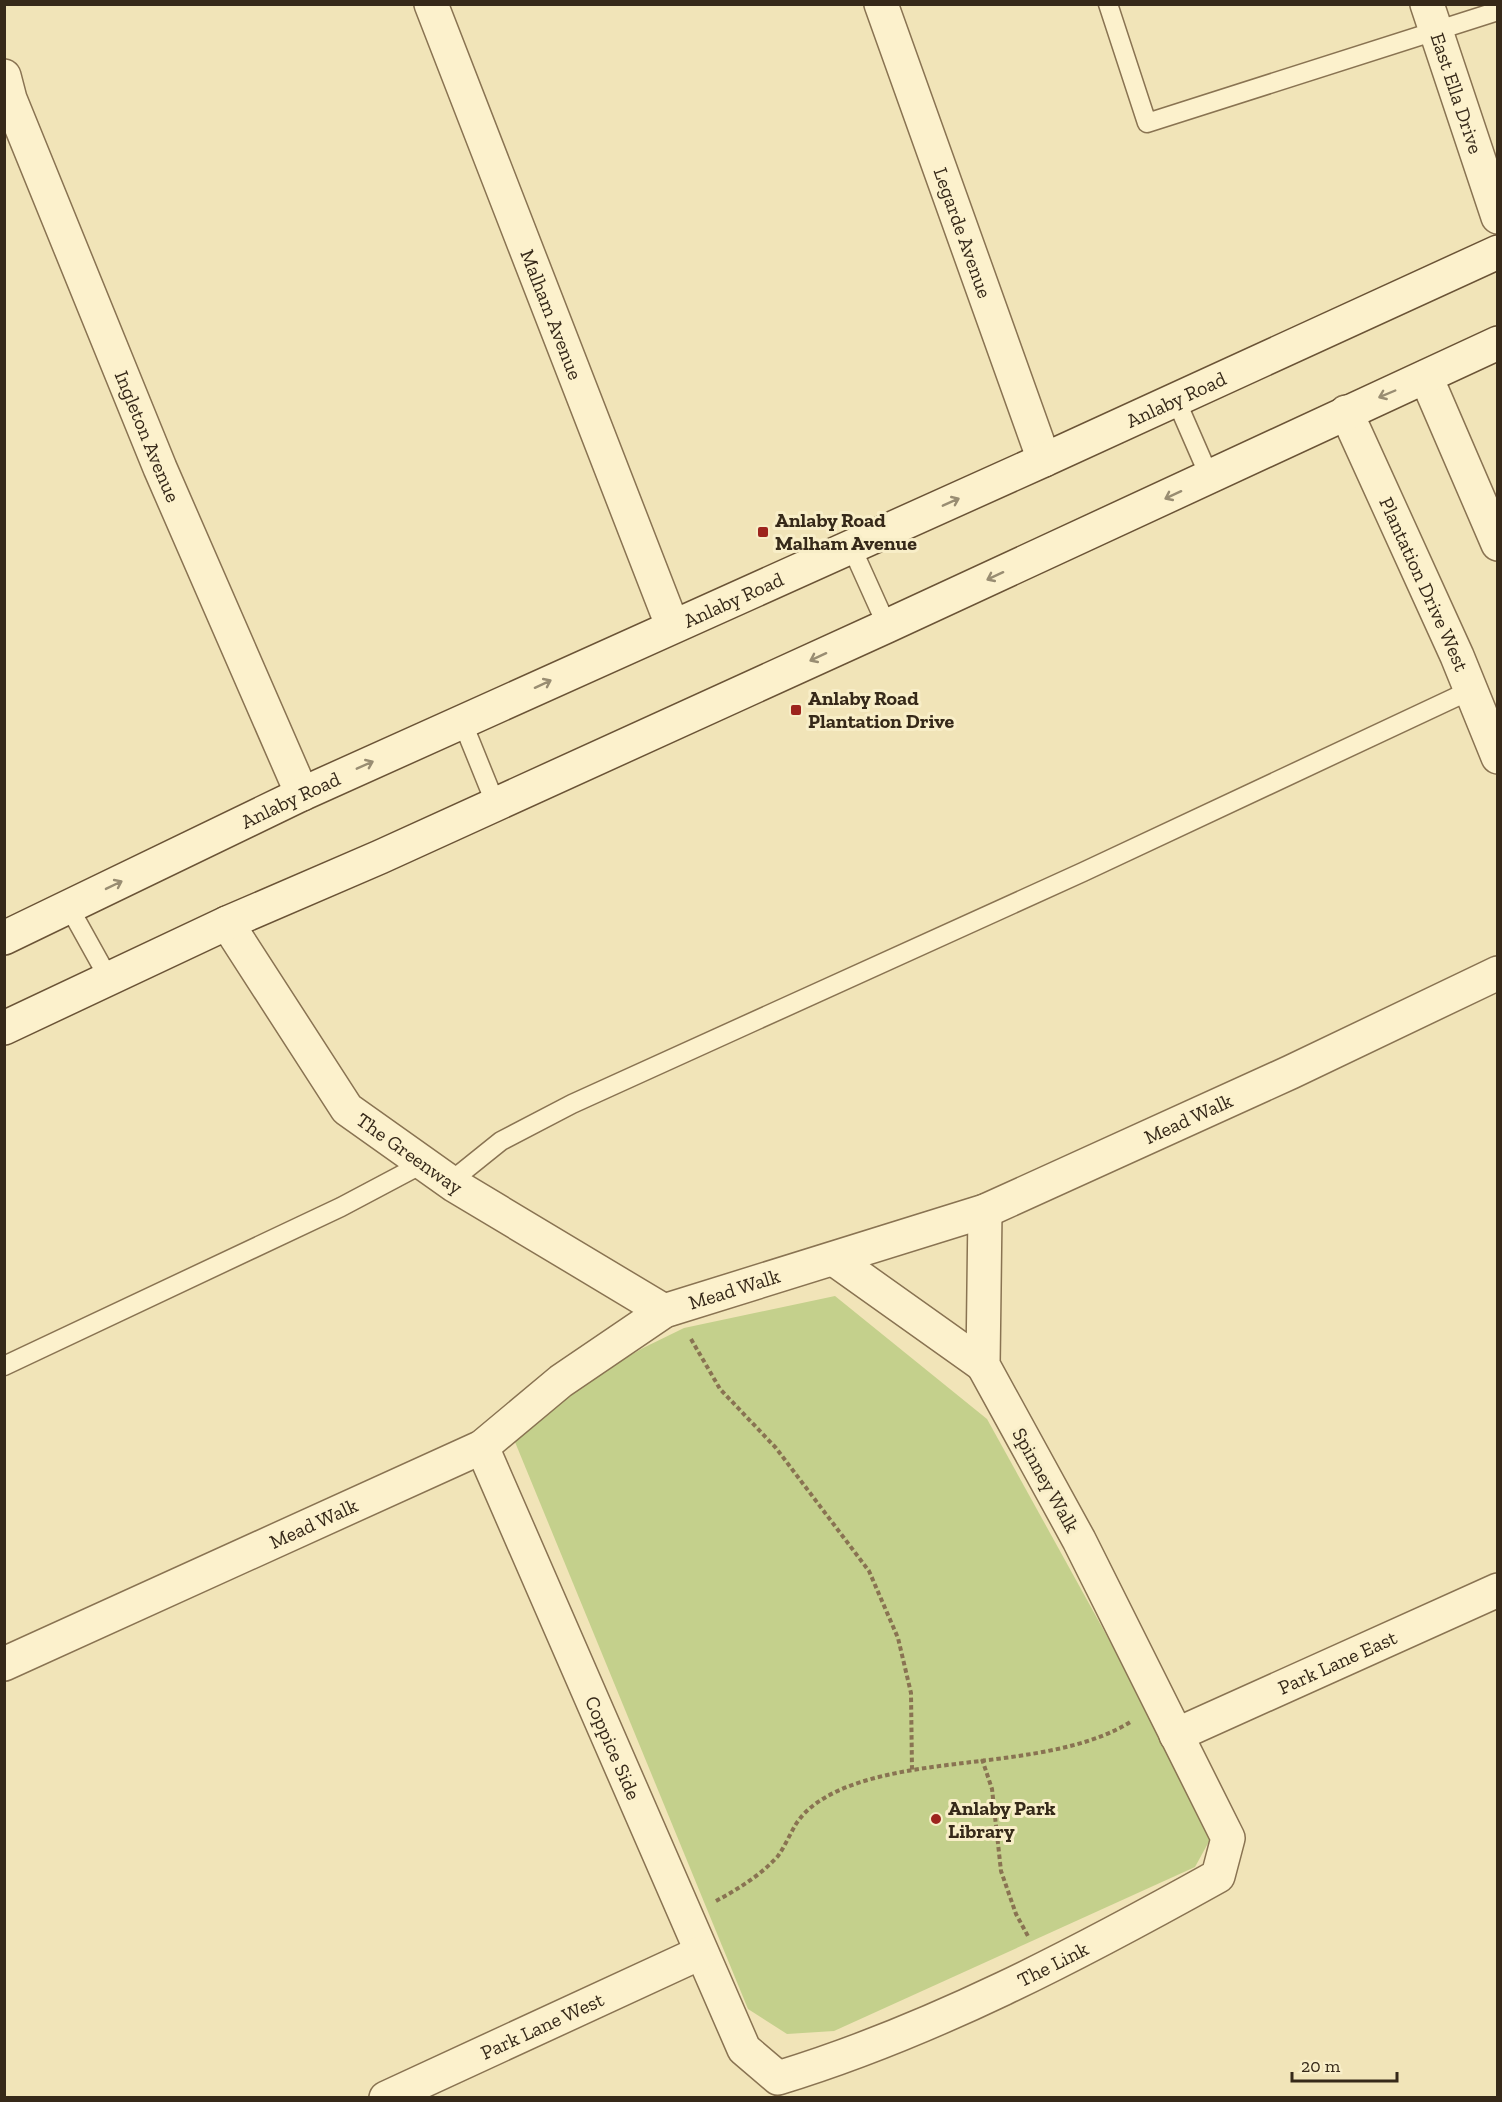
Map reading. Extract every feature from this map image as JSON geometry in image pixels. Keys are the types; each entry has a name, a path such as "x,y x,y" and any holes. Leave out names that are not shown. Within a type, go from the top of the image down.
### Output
{"street":[{"name":"Malham Avenue","path":"431,4 672,625"},
{"name":"Legarde Avenue","path":"880,4 1044,460"},
{"name":"East Ella Drive","path":"1431,18 1497,217"},
{"name":"Ingleton Avenue","path":"4,76 19,121 160,468 302,794"},
{"name":"Anlaby Road","path":"4,938 302,794 672,625 1044,460 1497,252"},
{"path":"4,1028 227,923 496,805 1210,478 1346,412 1497,343"},
{"path":"1426,377 1497,543"},
{"name":"Plantation Drive West","path":"1346,412 1471,690 1497,757"},
{"name":"The Greenway","path":"227,923 347,1109 450,1182 664,1311"},
{"name":"Mead Walk","path":"4,1664 482,1448 561,1381 664,1311 985,1211 1291,1072 1497,973"},
{"name":"Spinney Walk","path":"985,1211 983,1365 1079,1540 1176,1735"},
{"path":"834,1259 983,1365"},
{"name":"Coppice Side","path":"482,1448 700,1953 744,2049"},
{"name":"Park Lane East","path":"1176,1735 1497,1590"},
{"name":"The Link","path":"744,2049 778,2078 840,2059 975,2001 1148,1915 1218,1876 1228,1838 1176,1735"},
{"name":"Park Lane West","path":"386,2097 700,1953"}],"lane":[{"path":"1108,4 1147,123 1431,18 1497,11"},
{"path":"1176,400 1210,478"},
{"path":"851,546 887,626"},
{"path":"450,1182 501,1141 572,1104 1083,872 1471,690"},
{"path":"462,721 496,805"},
{"path":"69,907 109,979"},
{"path":"4,1366 340,1207 424,1163"}],"path":[{"path":"690,1338 720,1389 776,1448 869,1570 898,1638 911,1693 912,1770"},
{"path":"706,1906 742,1887 777,1856 798,1821 825,1796 856,1783 912,1770 1028,1754 1095,1739 1132,1722 1138,1712"},
{"path":"982,1759 992,1789 1001,1871 1017,1914 1031,1941"}],"green space":[{"path":"835,1296 987,1419 1144,1703 1212,1836 1195,1867 834,2031 787,2034 748,2009 515,1442 570,1390 643,1348 684,1328"}],"place":[{"name":"Anlaby Road Malham Avenue","path":"763,532"},
{"name":"Anlaby Road Plantation Drive","path":"796,710"},
{"name":"Anlaby Park Library","path":"936,1819"}]}
